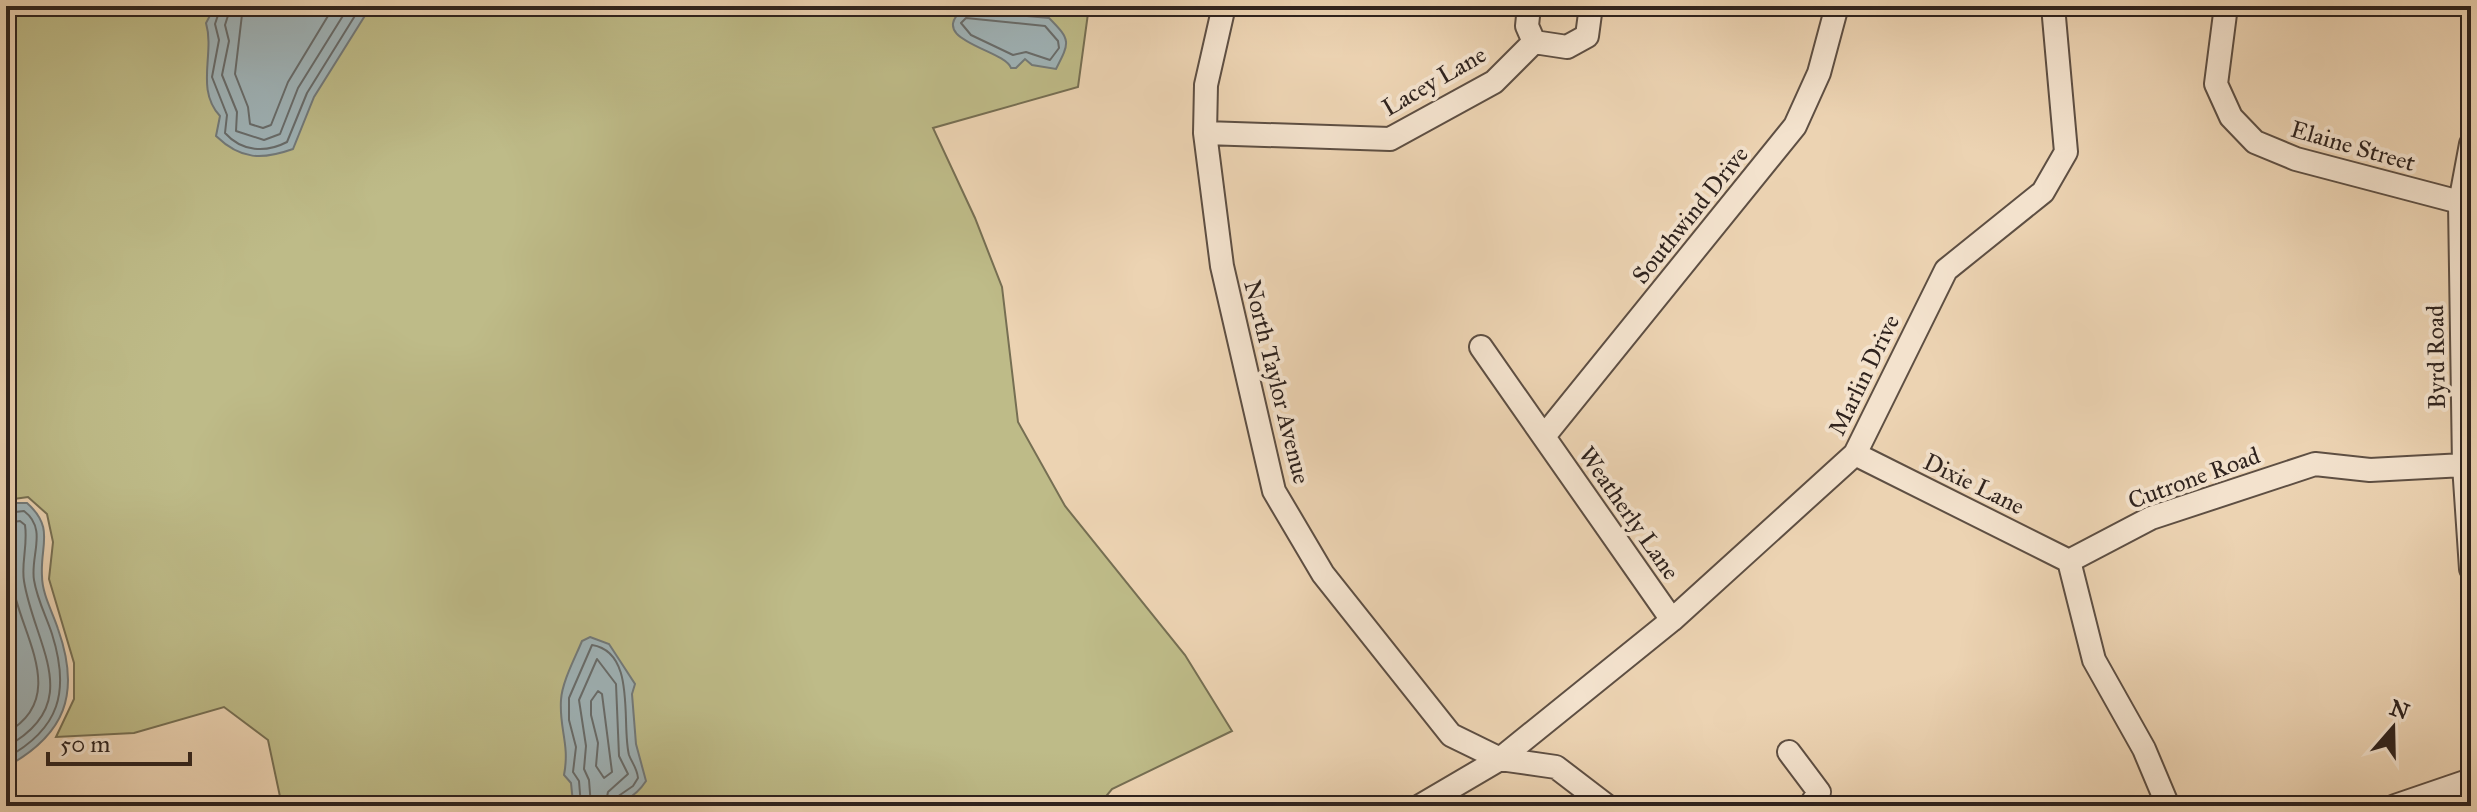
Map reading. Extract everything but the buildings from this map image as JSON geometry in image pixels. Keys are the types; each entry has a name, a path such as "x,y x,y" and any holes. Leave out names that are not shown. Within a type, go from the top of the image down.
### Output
{"street":[{"name":"North Taylor Avenue","path":"1224,6 1206,85 1205,133 1222,266 1274,491 1323,574 1451,735 1500,759 1556,767 1607,806"},
{"path":"1529,6 1527,26 1534,42 1567,47 1587,36 1591,6"},
{"name":"Southwind Drive","path":"1545,435 1795,126 1819,73 1837,6"},
{"name":"Marlin Drive","path":"1420,806 1500,759 1672,620 1855,454 1946,270 2043,192 2066,152 2053,6"},
{"name":"Elaine Street","path":"2226,6 2216,84 2231,117 2255,142 2296,159 2465,204"},
{"name":"Lacey Lane","path":"1205,133 1390,139 1494,82 1534,42"},
{"name":"Byrd Road","path":"2471,144 2465,204 2464,465 2471,569"},
{"name":"Weatherly Lane","path":"1481,347 1672,620"},
{"name":"Dixie Lane","path":"1855,454 2069,561"},
{"name":"Cutrone Road","path":"2069,561 2151,518 2315,464 2370,470 2464,465"},
{"path":"2069,561 2094,660 2144,749 2168,806"},
{"path":"1789,752 1819,792 1810,806"},
{"path":"2395,806 2439,799 2471,780"}],"shaded area":[{"path":"6,6 1089,6 1078,87 933,128 975,218 1002,287 1018,422 1065,506 1185,655 1232,731 1112,789 1098,806 282,806 268,740 224,707 134,733 56,737 74,699 74,663 49,579 53,542 47,514 28,497 6,500"}],"water":[{"path":"215,6 371,6 314,97 293,149 252,156 234,150 216,136 220,116 213,106 207,83 206,23"},
{"path":"962,10 1049,18 1066,42 1056,69 1032,65 1025,59 1016,68 1011,68 995,55 971,44 954,29 954,21"},
{"path":"27,503 36,512 44,529 42,583 65,652 68,673 63,710 54,726 26,755 6,767 6,506"},
{"path":"590,637 609,644 635,684 632,694 636,744 646,781 632,796 604,806 573,803 571,783 564,775 566,754 562,693 582,641"}]}
